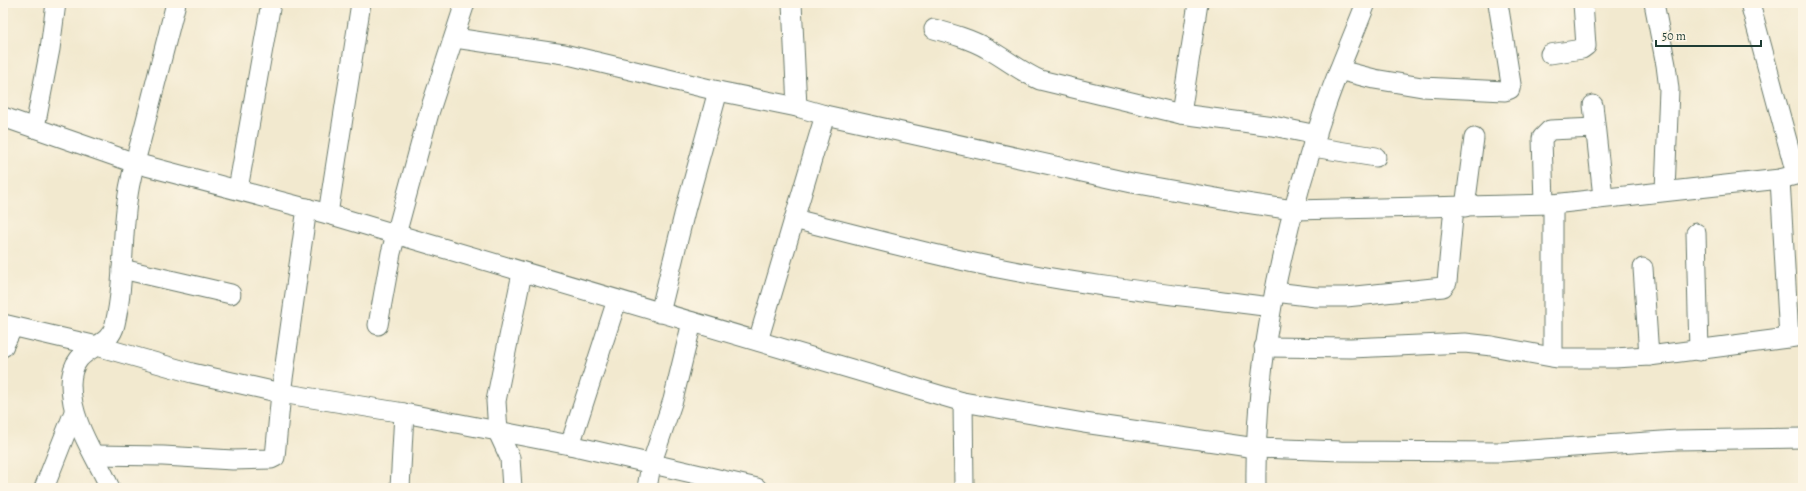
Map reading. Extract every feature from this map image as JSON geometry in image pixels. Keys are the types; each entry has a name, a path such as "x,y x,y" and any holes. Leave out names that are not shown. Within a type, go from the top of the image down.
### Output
{"street":[{"path":"35,127 50,49 56,3"},
{"path":"110,488 74,412 71,383 74,368 81,355 97,346 109,336 115,325 131,179 176,3"},
{"path":"238,189 271,3"},
{"path":"328,214 362,3"},
{"path":"378,325 391,254 429,113 455,38 465,3"},
{"path":"792,3 797,107"},
{"path":"1181,114 1198,3"},
{"path":"1256,488 1256,448 1264,347 1273,299 1294,210 1315,141 1364,3"},
{"path":"1339,70 1374,79 1422,87 1505,91 1510,89 1511,84 1498,3"},
{"path":"1550,54 1582,49 1586,46 1583,3"},
{"path":"1654,3 1669,89 1665,191"},
{"path":"1264,347 1351,348 1465,343 1492,346 1553,357 1649,356 1796,337 1793,176 1750,3"},
{"path":"934,29 964,37 987,48 1028,75 1040,80 1181,114 1273,126 1315,141 1376,157"},
{"path":"455,38 564,54 718,91 797,107 825,115 1132,183 1294,210 1549,204 1793,176"},
{"path":"660,313 685,211 718,91"},
{"path":"1593,105 1603,198"},
{"path":"758,341 825,115"},
{"path":"3,117 136,163 328,214 522,273 963,402 1098,425 1256,448 1502,452 1677,440 1803,438"},
{"path":"1553,357 1549,204 1542,138 1545,133 1550,130 1595,128"},
{"path":"794,220 947,257 1076,282 1273,299 1346,297 1443,287 1447,282 1459,207 1474,138"},
{"path":"94,455 162,456 233,460 273,458 276,454 281,393 307,208"},
{"path":"1696,234 1699,350"},
{"path":"1643,268 1649,356"},
{"path":"122,269 231,294"},
{"path":"512,488 510,458 498,432 496,401 522,273"},
{"path":"570,445 617,300"},
{"path":"647,488 651,465 673,400 692,322"},
{"path":"3,347 8,325 97,346 192,373 281,393 404,413 570,445 752,488"},
{"path":"963,402 964,488"},
{"path":"44,488 74,412"},
{"path":"400,488 404,413"}]}
